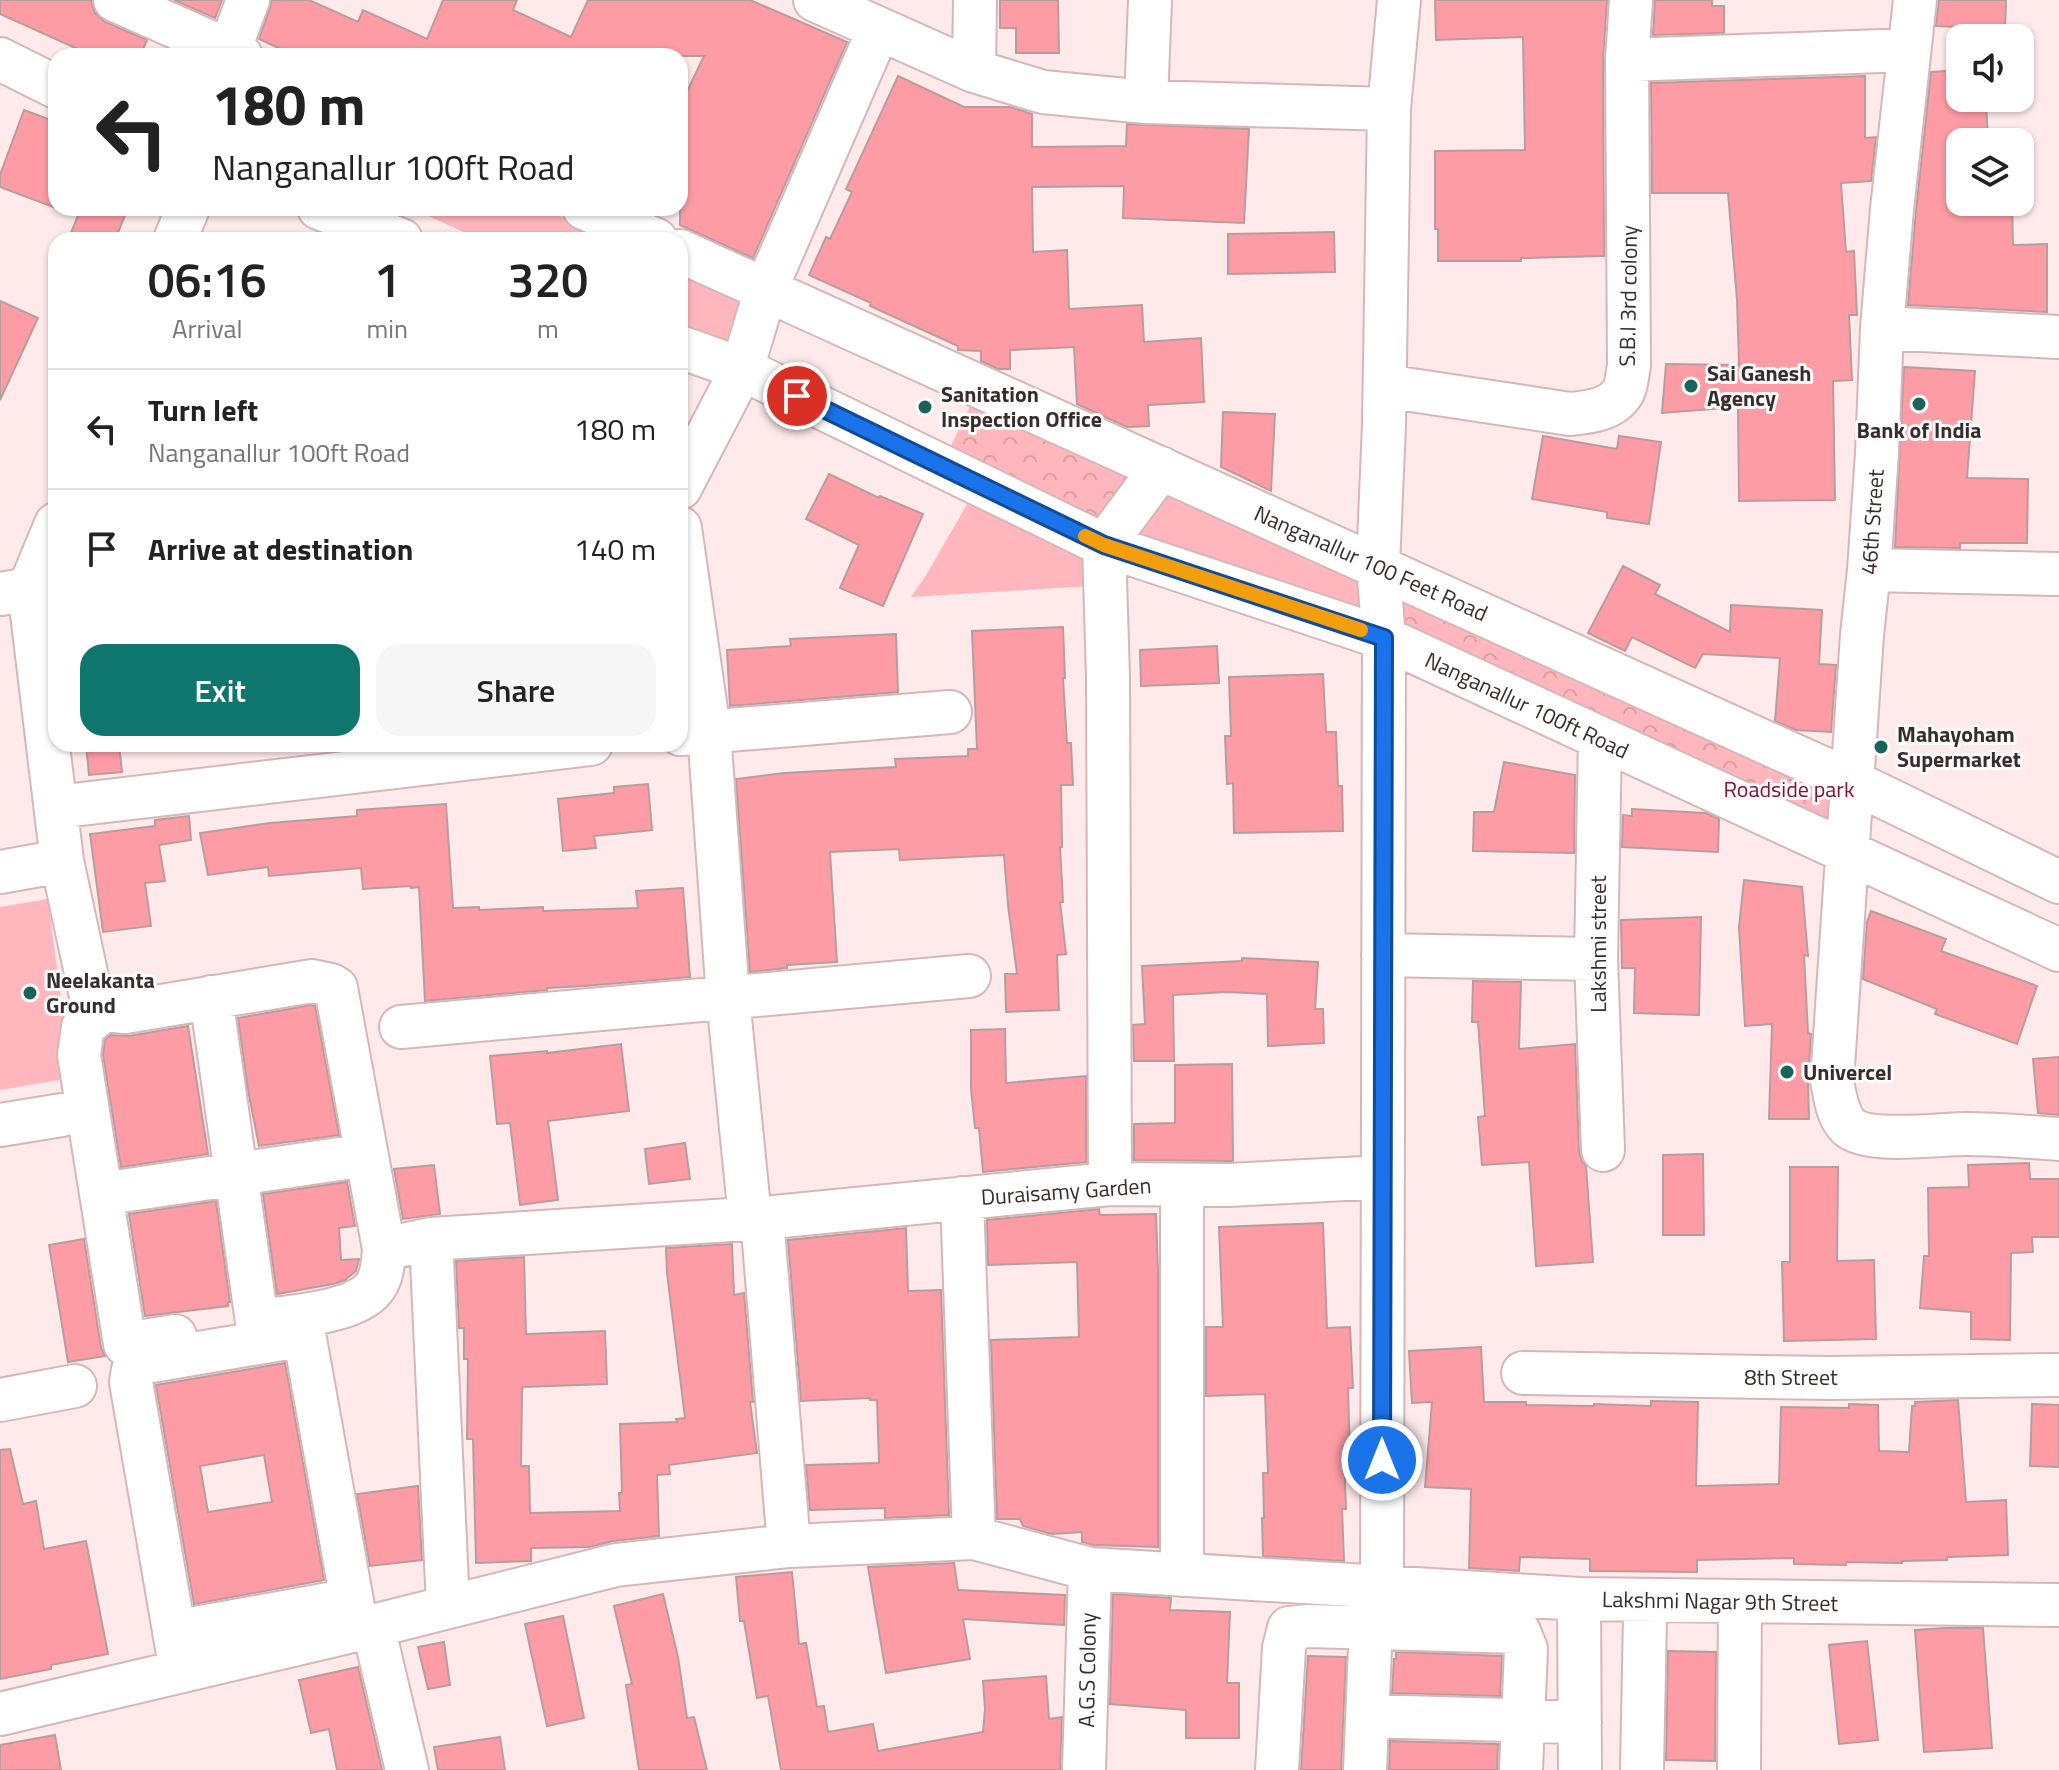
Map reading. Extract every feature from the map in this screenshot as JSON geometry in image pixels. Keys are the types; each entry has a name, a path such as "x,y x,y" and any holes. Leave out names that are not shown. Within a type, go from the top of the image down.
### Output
{"street":[{"path":"115,0 219,48"},
{"path":"234,48 248,0"},
{"path":"815,0 974,71 1043,92 1146,102 1389,109"},
{"path":"974,71 975,0"},
{"path":"1146,102 1150,0"},
{"path":"1365,1770 1370,1628 1377,1587 1383,1177 1384,638 1378,566 1385,386 1389,109 1399,0"},
{"name":"S.B.I 3rd colony","path":"1385,386 1570,414 1592,412 1610,405 1623,391 1629,366 1627,60 1631,0"},
{"name":"46th Street","path":"1915,0 1893,194 1882,328 1877,453 1832,1081 1838,1108 1850,1128 1874,1135 1914,1137 1965,1134 2059,1139"},
{"path":"688,473 742,369 766,289 879,29"},
{"path":"1627,60 1909,50"},
{"path":"0,59 48,83"},
{"path":"340,216 380,232"},
{"path":"602,216 638,232"},
{"name":"Nanganallur 100 Feet Road","path":"688,255 1853,782 2059,882"},
{"path":"1882,328 2059,337"},
{"name":"Nanganallur 100ft Road","path":"688,350 742,369 1104,545 1384,638 2059,950"},
{"path":"1110,1184 1108,677 1104,545 1161,468"},
{"path":"48,537 14,591 56,807 62,861 92,1001 104,1010 125,1012 312,981 336,988 384,1249 382,1274 376,1287 366,1297 342,1308 125,1344 79,1055 83,1027 104,1010"},
{"path":"1869,570 2059,574"},
{"path":"688,637 695,732 756,1218 789,1546"},
{"path":"695,732 950,712"},
{"name":"Lakshmi street","path":"1600,738 1596,959 1603,1150"},
{"path":"56,807 396,755 449,752"},
{"path":"0,872 62,861"},
{"path":"1383,955 1596,959"},
{"path":"401,1027 969,976"},
{"path":"211,997 257,1322"},
{"path":"0,1125 62,1115"},
{"path":"101,1194 366,1155"},
{"name":"Duraisamy Garden","path":"384,1249 431,1239 756,1218 1110,1184 1229,1185 1383,1177"},
{"path":"1182,1185 1182,1575"},
{"path":"962,1198 974,1538"},
{"path":"431,1239 448,1606"},
{"path":"177,1652 131,1382 133,1370 140,1363 154,1360 299,1336 305,1339 361,1618 407,1770"},
{"name":"8th Street","path":"1523,1373 1831,1378 2059,1375"},
{"path":"0,1400 75,1386"},
{"name":"Lakshmi Nagar 9th Street","path":"0,1714 177,1652 361,1618 448,1606 616,1565 789,1546 974,1538 1090,1569 1182,1575 1579,1599 2059,1605"},
{"name":"A.G.S Colony","path":"1084,1770 1090,1569"},
{"path":"1579,1599 1580,1770"},
{"path":"1638,1600 1645,1616 1642,1770"},
{"path":"1739,1770 1740,1601"},
{"path":"1277,1770 1284,1648 1289,1628 1308,1626 1519,1632 1526,1649 1521,1770"},
{"path":"1368,1716 1580,1722"}],"green space":[{"path":"428,216 560,216 597,232 464,232"},
{"path":"688,270 747,296 725,352 688,335"},
{"path":"976,394 1141,474 1112,527 951,446"},
{"path":"1166,490 1370,573 1370,624 1131,539"},
{"path":"970,499 1088,548 1091,586 911,597"},
{"name":"Roadside park","path":"1389,580 1837,786 1833,836 1391,632"},
{"name":"Neelakanta Ground","path":"48,899 71,1078 0,1090 0,907"}],"building":[{"path":"0,0 91,0 95,13 105,22 147,40 144,48 75,48 0,14"},
{"path":"174,0 222,0 215,18"},
{"path":"271,0 309,0 358,22 363,10 427,39 443,0 517,0 513,10 571,37 588,0 750,0 847,42 753,258 680,225 680,216 688,216 688,89 704,56 688,56 688,48 279,48 259,39"},
{"path":"1000,0 1058,0 1059,53 1016,53 1016,28 1000,28"},
{"path":"1435,0 1607,0 1603,60 1604,256 1521,258 1521,261 1438,261 1435,151 1525,150 1523,37 1436,40"},
{"path":"1655,0 1712,0 1712,6 1724,6 1724,33 1653,35"},
{"path":"1939,0 2006,0 2005,24 1936,26"},
{"path":"1946,71 1946,112 1987,112 1987,128 1946,128 1946,216 2012,216 2013,245 2047,244 2047,312 1908,305 1931,72"},
{"path":"898,76 964,107 1010,107 1032,114 1032,147 1126,146 1127,124 1249,129 1244,223 1123,218 1124,186 1032,187 1033,252 1067,250 1069,309 1142,305 1144,342 1201,338 1204,402 1148,405 1149,426 1127,427 1077,404 1074,347 1010,350 1010,369 998,369 981,361 981,351 958,350 958,346 809,275 852,192 846,189"},
{"path":"1865,76 1865,138 1876,137 1871,181 1841,183 1846,252 1854,251 1857,315 1849,315 1852,380 1833,381 1835,500 1739,501 1738,407 1662,413 1666,364 1739,365 1737,300 1728,193 1652,193 1651,83"},
{"path":"24,110 48,119 48,205 0,187 0,175"},
{"path":"78,216 125,216 118,232 71,232"},
{"path":"1334,232 1335,272 1228,274 1228,234"},
{"path":"0,301 38,318 0,400"},
{"path":"1904,367 1975,371 1967,478 2028,479 2027,543 1960,543 1960,548 1895,547"},
{"path":"1223,412 1275,414 1271,491 1221,467"},
{"path":"1543,436 1617,449 1619,436 1661,442 1649,524 1607,518 1607,512 1532,499"},
{"path":"829,474 879,498 923,514 883,606 840,588 859,545 806,519"},
{"path":"1623,566 1660,585 1655,594 1730,632 1731,605 1822,610 1819,664 1836,665 1831,732 1796,730 1775,721 1780,658 1703,654 1695,668 1632,637 1625,651 1588,633"},
{"path":"1063,627 1067,743 1071,743 1073,785 1061,785 1063,902 1060,902 1066,954 1057,955 1059,1010 1006,1012 1005,974 1017,974 1004,855 900,860 899,849 830,852 837,962 787,965 787,968 750,972 736,779 896,767 895,759 968,756 968,749 977,749 972,631"},
{"path":"896,634 898,692 730,706 727,650 791,646 790,639"},
{"path":"1217,646 1219,683 1141,686 1140,650"},
{"path":"1323,674 1326,732 1336,732 1343,831 1234,833 1233,783 1227,784 1225,736 1231,736 1229,677"},
{"path":"87,752 120,752 122,772 89,775"},
{"path":"1504,762 1575,775 1574,853 1473,851 1474,812 1494,812"},
{"path":"648,784 652,830 594,836 596,848 563,851 558,799 614,793 614,787"},
{"path":"446,804 453,908 543,907 543,911 638,908 636,891 683,888 690,977 425,1001 419,887 363,889 361,868 269,876 268,867 208,875 200,833 270,823 357,816 357,810"},
{"path":"1632,809 1705,813 1719,819 1718,852 1622,847 1623,815 1632,816"},
{"path":"189,816 191,840 159,845 165,881 145,883 151,926 103,932 90,834 155,826 155,820"},
{"path":"1744,880 1802,887 1808,956 1804,955 1808,1033 1811,1034 1809,1119 1769,1119 1772,1024 1745,1026 1739,927"},
{"path":"1871,911 1946,939 1941,951 2037,986 2017,1044 1935,1014 1937,1009 1863,979 1867,922"},
{"path":"1701,917 1699,1015 1634,1013 1635,968 1622,968 1621,920"},
{"path":"1242,958 1318,962 1315,1009 1323,1009 1324,1043 1268,1046 1267,994 1227,992 1173,995 1174,1061 1134,1061 1133,1025 1145,1024 1142,966 1242,961"},
{"path":"1473,981 1521,982 1519,1049 1575,1044 1579,1151 1586,1166 1593,1262 1536,1266 1529,1162 1482,1165 1478,1117 1485,1116 1478,1022 1472,1022"},
{"path":"315,1006 339,1135 259,1146 238,1018"},
{"path":"188,1026 208,1154 121,1167 103,1055 105,1040 111,1035 129,1036"},
{"path":"1005,1029 1006,1083 1086,1076 1086,1162 983,1172 971,1089 971,1030"},
{"path":"621,1044 629,1111 548,1121 558,1200 520,1205 510,1123 497,1124 490,1056"},
{"path":"2059,1057 2059,1115 2038,1113 2033,1059"},
{"path":"1232,1064 1233,1161 1134,1160 1134,1124 1175,1123 1175,1065"},
{"path":"685,1143 690,1179 649,1184 645,1149"},
{"path":"1703,1154 1704,1235 1663,1235 1663,1155"},
{"path":"2029,1163 2030,1179 2059,1179 2059,1237 2032,1237 2033,1252 2011,1253 2010,1340 1971,1339 1971,1312 1920,1308 1924,1256 1929,1256 1928,1188 1969,1187 1968,1165"},
{"path":"434,1165 440,1214 403,1219 394,1169"},
{"path":"1790,1167 1838,1167 1837,1261 1874,1260 1876,1339 1784,1341 1782,1262 1790,1262"},
{"path":"347,1182 355,1226 339,1228 341,1260 359,1259 356,1271 345,1280 333,1284 277,1294 263,1194"},
{"path":"216,1201 230,1302 228,1306 145,1316 129,1214"},
{"path":"1099,1209 1100,1215 1156,1214 1158,1547 1094,1545 1082,1542 1082,1532 1052,1534 1023,1526 1020,1519 997,1519 991,1340 1079,1337 1077,1262 988,1265 987,1220"},
{"path":"1323,1223 1327,1328 1350,1327 1353,1388 1348,1388 1350,1456 1344,1457 1344,1561 1263,1556 1263,1473 1268,1473 1265,1394 1206,1396 1206,1327 1223,1327 1219,1227"},
{"path":"906,1228 908,1291 941,1290 949,1515 885,1518 885,1508 810,1510 806,1465 879,1463 877,1400 801,1401 788,1240"},
{"path":"84,1239 101,1348 105,1356 68,1362 49,1245"},
{"path":"732,1244 734,1295 744,1293 753,1402 750,1402 757,1453 669,1465 670,1474 657,1475 659,1536 589,1547 531,1548 531,1561 476,1563 473,1439 467,1439 468,1359 464,1359 464,1328 459,1328 456,1261 524,1257 526,1334 605,1331 607,1384 522,1387 521,1466 529,1466 530,1513 620,1511 620,1424 677,1422 676,1419 685,1418 666,1248"},
{"path":"1481,1347 1484,1402 1651,1406 1651,1401 1698,1402 1696,1486 1779,1484 1781,1407 1849,1408 1849,1404 1878,1405 1879,1451 1909,1452 1912,1406 1915,1402 1958,1400 1966,1502 2006,1500 2008,1555 1947,1557 1947,1560 1902,1563 1846,1562 1846,1565 1794,1564 1794,1558 1697,1560 1697,1572 1590,1571 1590,1559 1520,1557 1519,1571 1469,1568 1471,1489 1425,1487 1432,1402 1412,1403 1409,1351"},
{"path":"285,1363 324,1580 194,1604 156,1385","holes":["264,1455 272,1502 208,1512 200,1466"]},
{"path":"2032,1404 2059,1405 2059,1467 2030,1466"},
{"path":"10,1449 23,1504 36,1501 44,1549 86,1541 108,1654 0,1679 0,1450"},
{"path":"418,1486 422,1560 370,1566 357,1494"},
{"path":"954,1563 958,1590 1065,1595 1064,1625 963,1619 970,1659 886,1673 868,1567"},
{"path":"792,1572 799,1644 806,1643 817,1707 824,1706 828,1732 873,1724 878,1751 983,1732 983,1681 1046,1676 1049,1719 1062,1717 1060,1770 781,1770 768,1696 757,1698 744,1621 740,1621 736,1577"},
{"path":"663,1594 678,1657 687,1718 694,1717 707,1770 639,1770 626,1685 632,1684 614,1606"},
{"path":"1113,1594 1171,1598 1170,1610 1230,1612 1227,1683 1239,1683 1239,1738 1186,1738 1186,1710 1110,1704"},
{"path":"563,1616 584,1718 547,1726 525,1624"},
{"path":"1983,1628 1992,1748 1924,1752 1915,1630"},
{"path":"1867,1641 1878,1740 1839,1744 1829,1645"},
{"path":"444,1642 450,1685 428,1689 418,1647"},
{"path":"1668,1651 1716,1652 1715,1761 1666,1760"},
{"path":"1396,1652 1502,1656 1500,1696 1392,1693"},
{"path":"1308,1656 1346,1657 1341,1770 1301,1770"},
{"path":"358,1667 382,1770 337,1770 329,1729 311,1733 299,1680"},
{"path":"55,1735 61,1770 0,1770 0,1745"},
{"path":"500,1737 505,1770 438,1770 434,1747"},
{"path":"1390,1741 1498,1744 1497,1770 1389,1770"}],"slow traffic":[{"path":"1085,536 1361,630"}],"place":[{"name":"Sai Ganesh Agency","path":"1691,386"},
{"name":"Bank of India","path":"1919,404"},
{"name":"Sanitation Inspection Office","path":"925,407"},
{"name":"Mahayoham Supermarket","path":"1881,747"},
{"name":"Neelakanta Ground","path":"30,993"},
{"name":"Univercel","path":"1787,1072"}],"route":[{"path":"797,396 1104,545 1384,638 1382,1460"}]}
